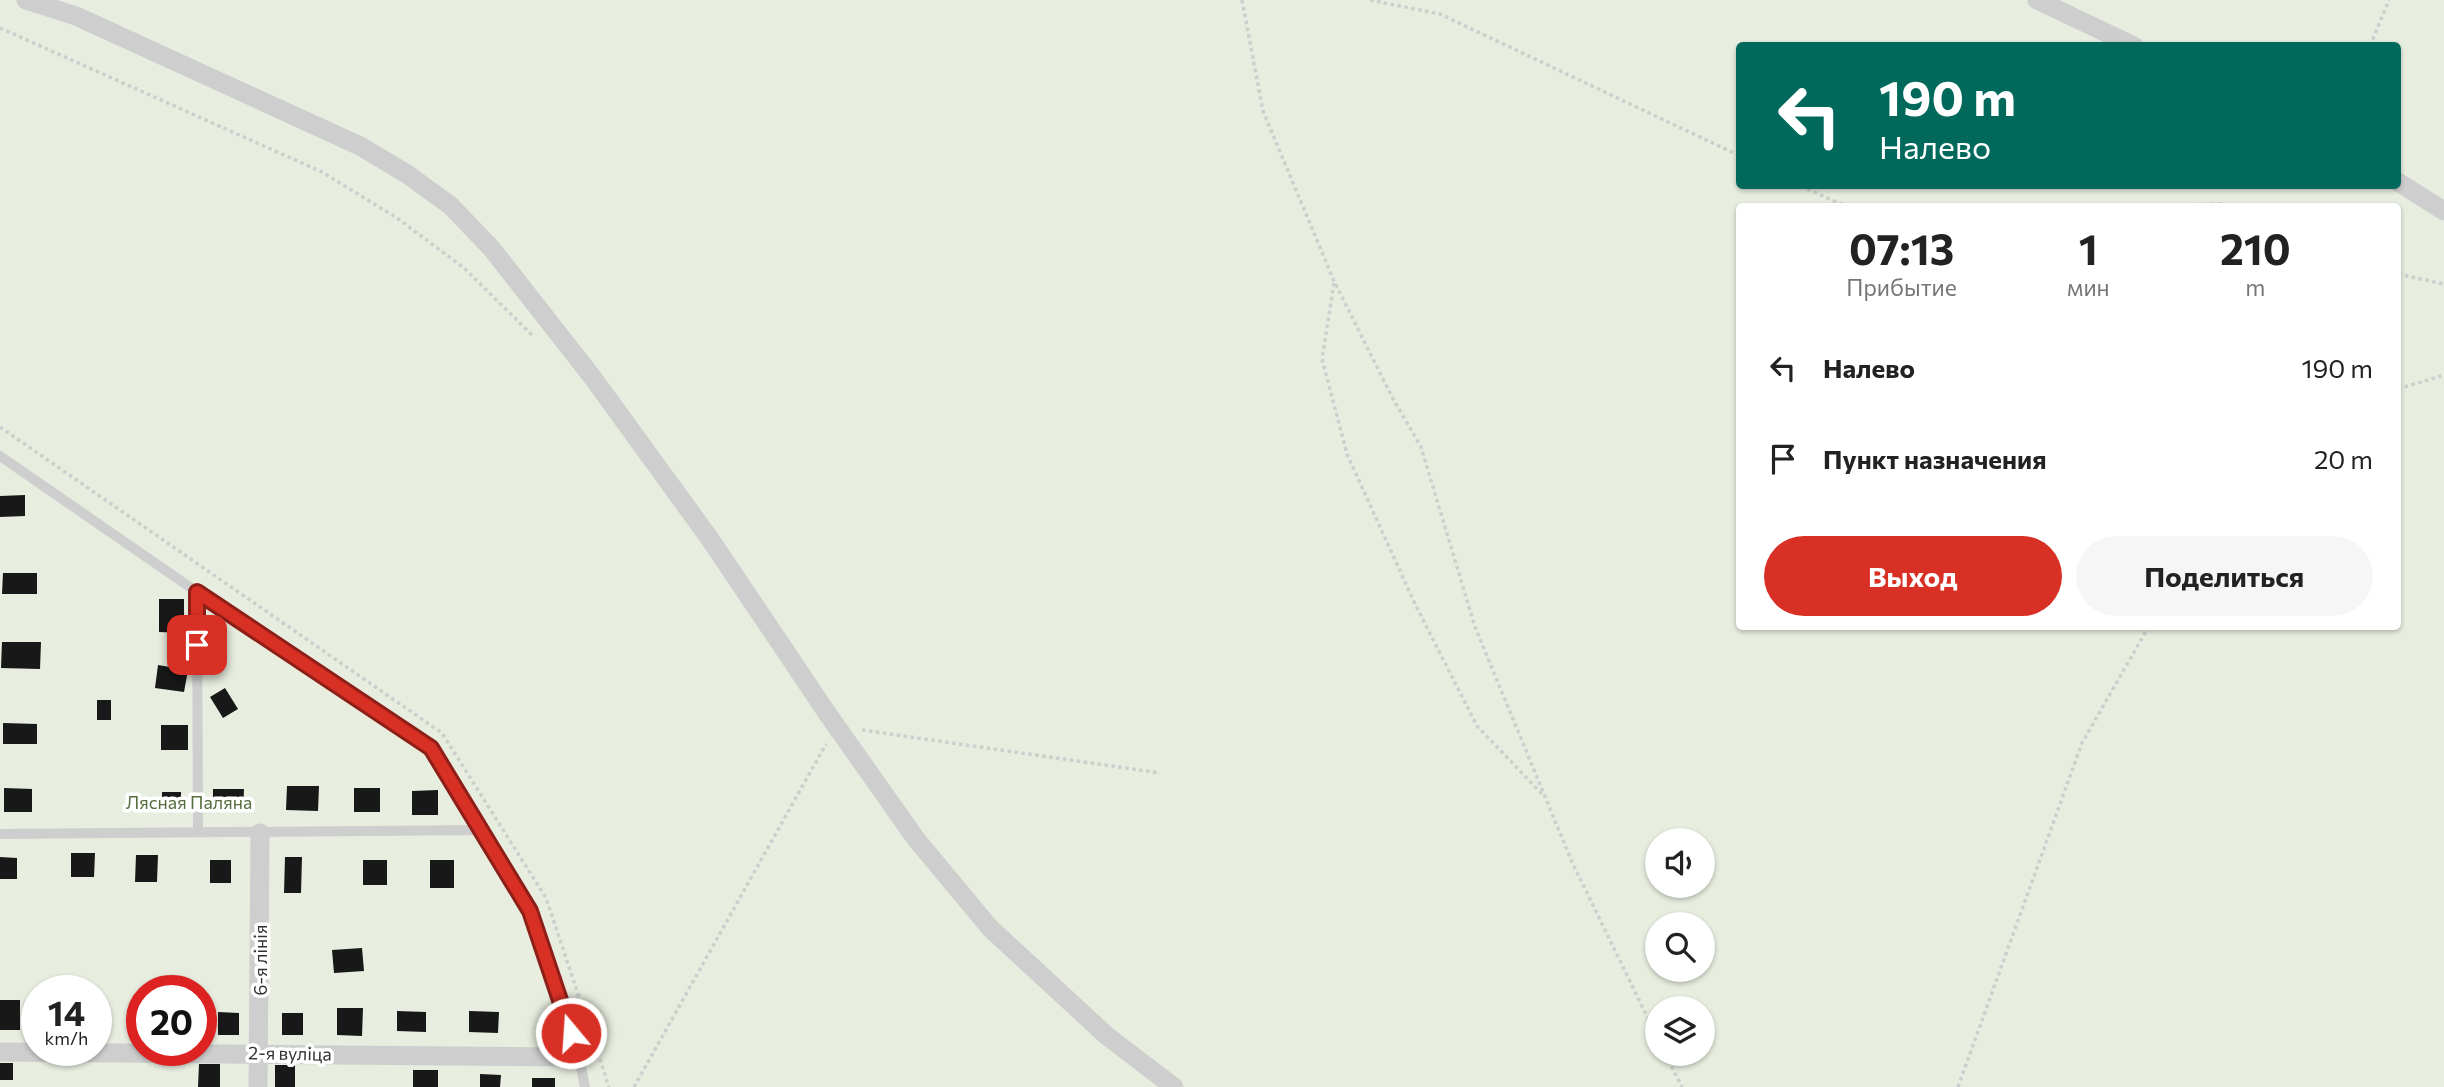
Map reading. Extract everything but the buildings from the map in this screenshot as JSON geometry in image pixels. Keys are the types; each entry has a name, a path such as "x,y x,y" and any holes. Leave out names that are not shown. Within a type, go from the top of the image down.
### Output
{"street":[{"path":"26,0 76,16 360,146 407,174 451,206 492,249 593,378 710,539 833,732 916,839 990,928 1107,1036 1174,1087"},
{"path":"2037,0 2126,42"},
{"path":"2401,184 2444,211"},
{"name":"6-я лінія","path":"258,1087 260,833"},
{"name":"2-я вуліца","path":"0,1052 579,1057"}],"lane":[{"path":"0,456 431,748 530,911 579,1057 585,1087"},
{"path":"197,592 198,832"},
{"path":"0,834 480,830"}],"path":[{"path":"1242,0 1262,111 1334,281 1392,397 1421,447 1475,627 1572,862 1645,1012"},
{"path":"1370,0 1440,14 1736,154"},
{"path":"2372,42 2389,0"},
{"path":"0,28 321,173 397,218 464,268 540,343"},
{"path":"1808,189 1838,203"},
{"path":"2401,275 2444,284"},
{"path":"1334,281 1322,359 1347,454 1415,604 1477,726 1546,798"},
{"path":"2401,387 2444,375"},
{"path":"1958,1087 2082,743 2146,630"},
{"path":"634,1087 833,732 1160,773"},
{"path":"1671,1066 1682,1087"}],"green space":[{"name":"Лясная Паляна","path":"0,0 2444,0 2444,1087 0,1087"}],"route":[{"path":"197,645 197,592 431,748 530,911 571,1033"}]}
